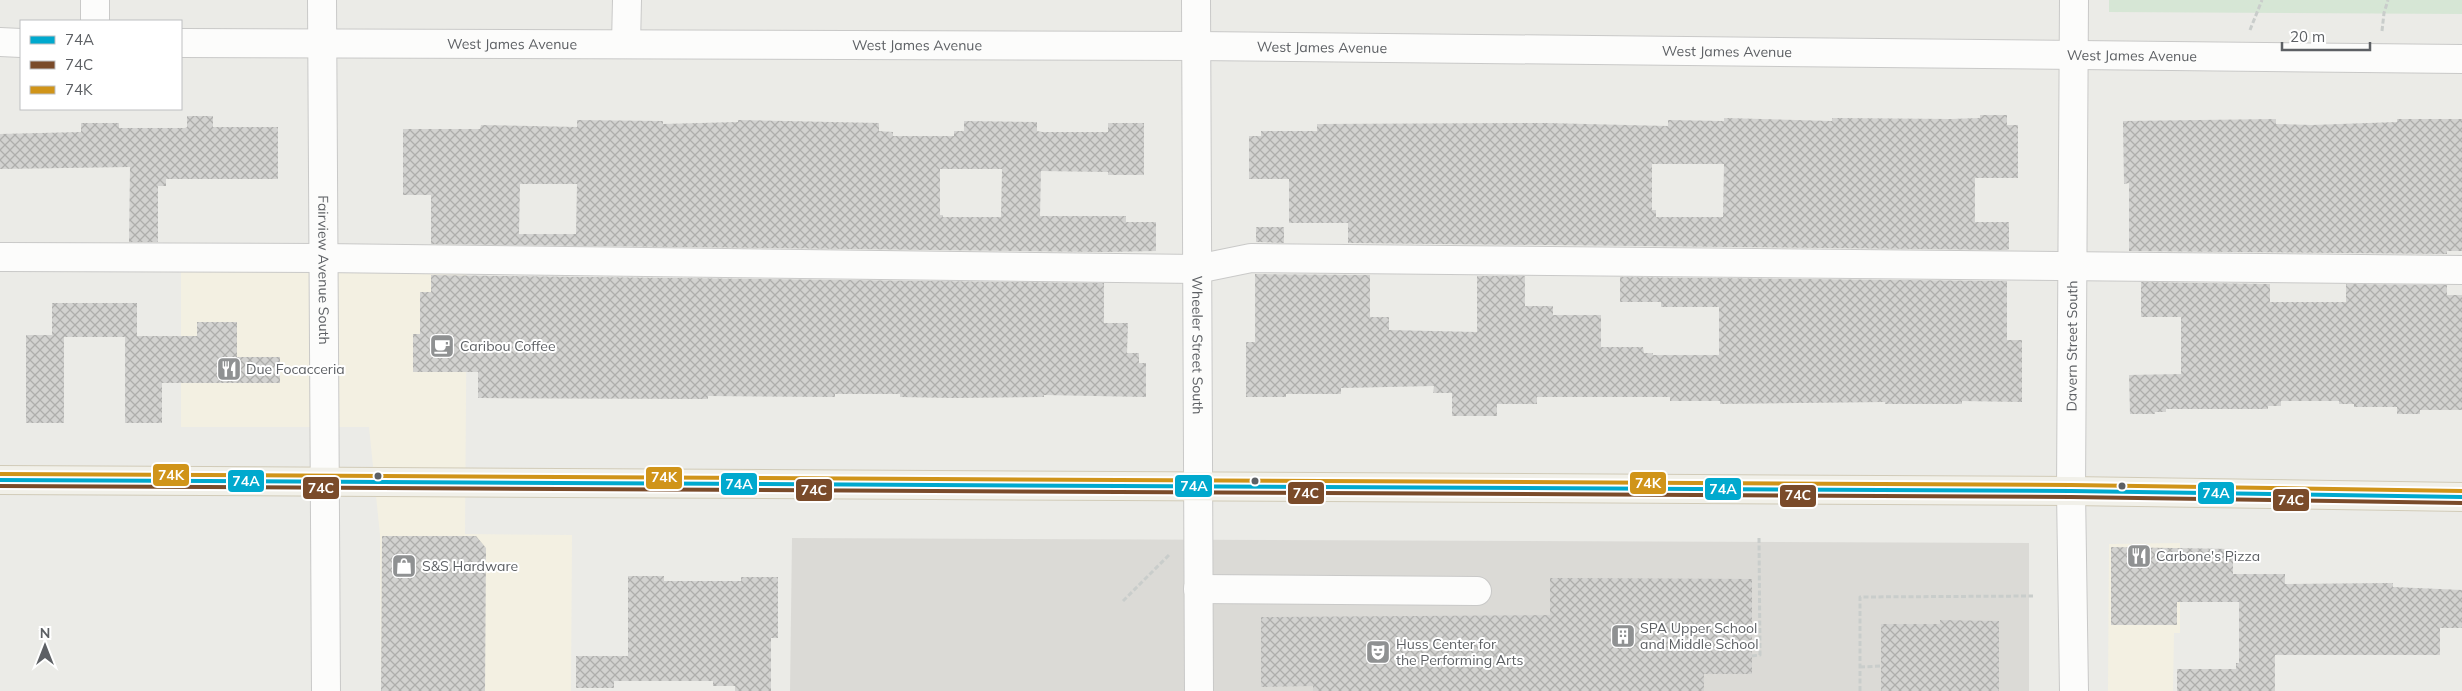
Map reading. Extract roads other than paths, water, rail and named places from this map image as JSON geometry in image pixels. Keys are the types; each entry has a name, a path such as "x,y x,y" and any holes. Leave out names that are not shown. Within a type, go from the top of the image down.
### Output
{"main road":[{"path":"0,480 2071,492 2462,497"}],"street":[{"path":"95,0 96,20"},
{"name":"Fairview Avenue South","path":"322,0 326,691"},
{"path":"626,44 627,0"},
{"name":"Wheeler Street South","path":"1196,0 1199,691"},
{"name":"Davern Street South","path":"2074,0 2074,266 2071,492 2074,691"},
{"path":"0,42 20,43"},
{"name":"West James Avenue","path":"182,43 1196,46 2462,59"},
{"path":"0,257 322,258 1197,269 1251,258 2462,270"},
{"path":"1198,589 1476,590"}],"place":[{"name":"Caribou Coffee","path":"442,346"},
{"name":"Due Focacceria","path":"229,369"},
{"name":"Carbone's Pizza","path":"2139,556"},
{"name":"S&S Hardware","path":"404,566"},
{"name":"SPA Upper School and Middle School","path":"1623,636"},
{"name":"Huss Center for the Performing Arts","path":"1378,652"}]}
